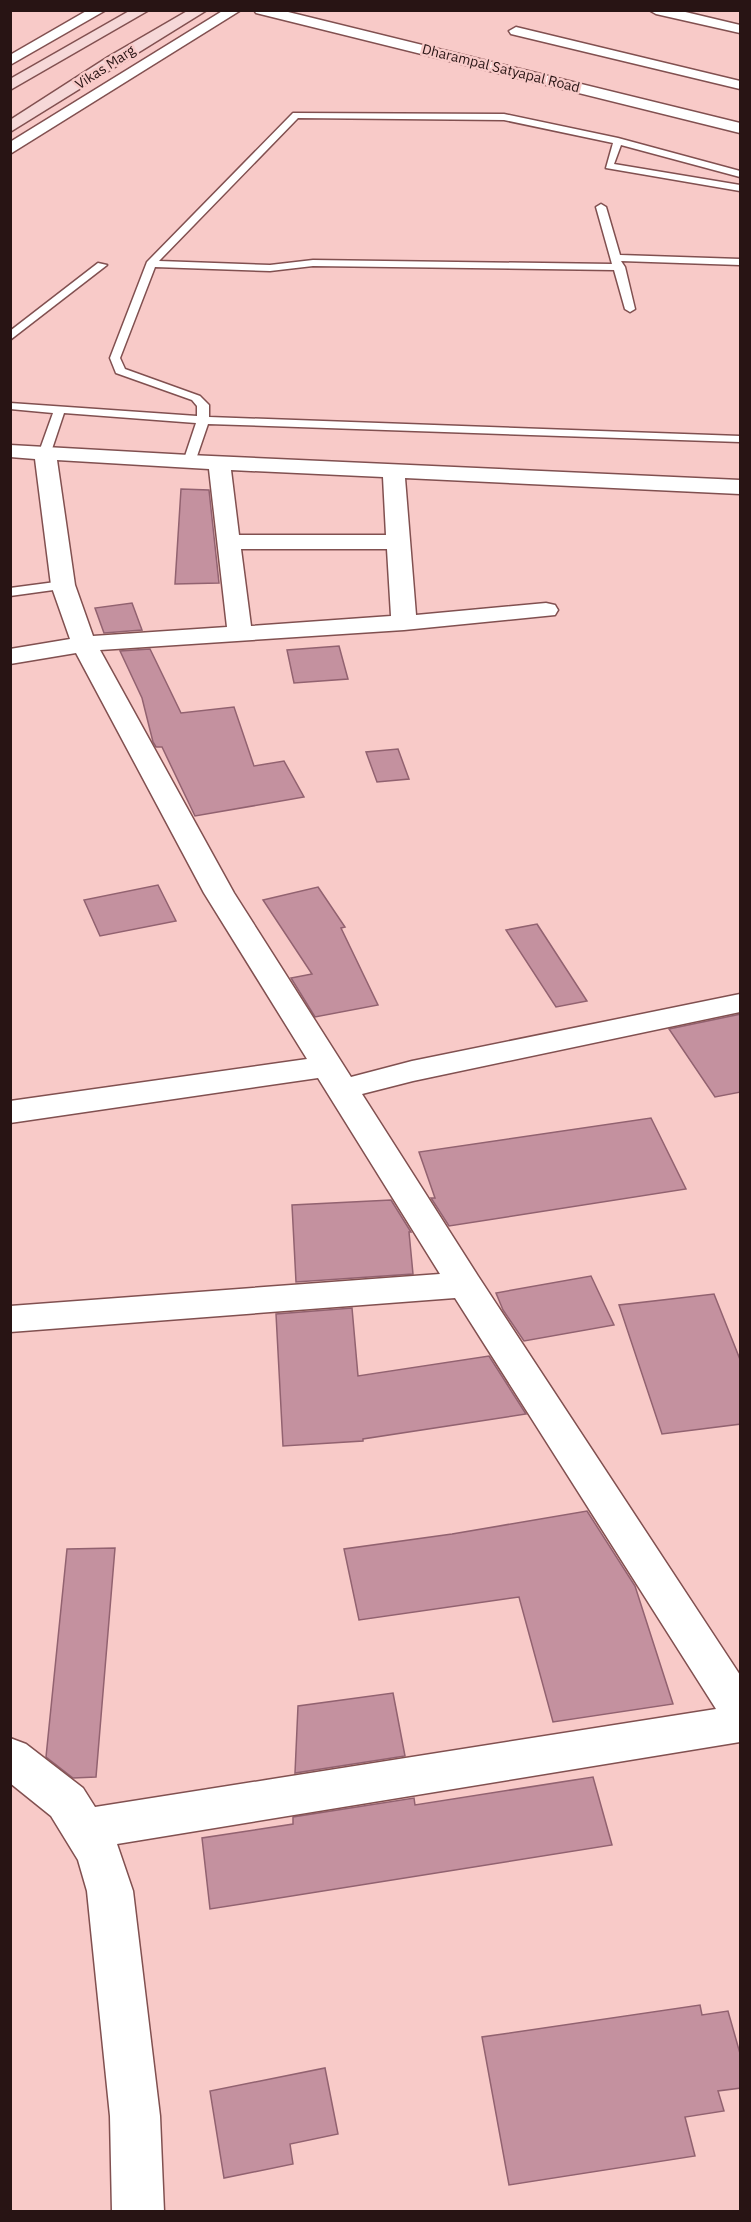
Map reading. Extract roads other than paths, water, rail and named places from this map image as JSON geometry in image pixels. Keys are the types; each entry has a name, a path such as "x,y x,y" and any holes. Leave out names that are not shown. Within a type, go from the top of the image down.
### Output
{"main road":[{"name":"Vikas Marg","path":"10,86 142,10"},
{"name":"Vikas Marg","path":"10,127 113,60 200,10"},
{"path":"10,116 29,115"}],"street":[{"path":"10,60 99,10"},
{"path":"10,149 234,10"},
{"name":"Dharampal Satyapal Road","path":"261,10 741,128"},
{"name":"Dharampal Satyapal Road","path":"293,10 741,119"},
{"path":"656,10 739,28"},
{"path":"516,31 741,85"},
{"path":"10,451 189,462 741,487"},
{"path":"45,452 63,585 84,644 219,893 465,1285 741,1710"},
{"path":"219,463 240,632"},
{"path":"393,470 404,622"},
{"path":"229,542 397,542"},
{"path":"10,657 84,644 546,610"},
{"path":"10,1112 335,1077 412,1071 741,1003"},
{"path":"10,1319 465,1285"},
{"path":"86,1829 741,1724"},
{"path":"10,1757 68,1802 99,1854 110,1891 135,2116 138,2211"}],"lane":[{"path":"189,462 203,420 203,405 196,398 120,370 116,366 115,358 151,264 296,115 504,117 618,141 741,174"},
{"path":"618,141 609,166 741,188"},
{"path":"601,207 619,262 630,309"},
{"path":"151,264 270,268 313,263 741,262"},
{"path":"10,337 102,265"},
{"path":"10,406 203,420 741,439"},
{"path":"45,452 60,410"},
{"path":"10,592 63,585"}]}
